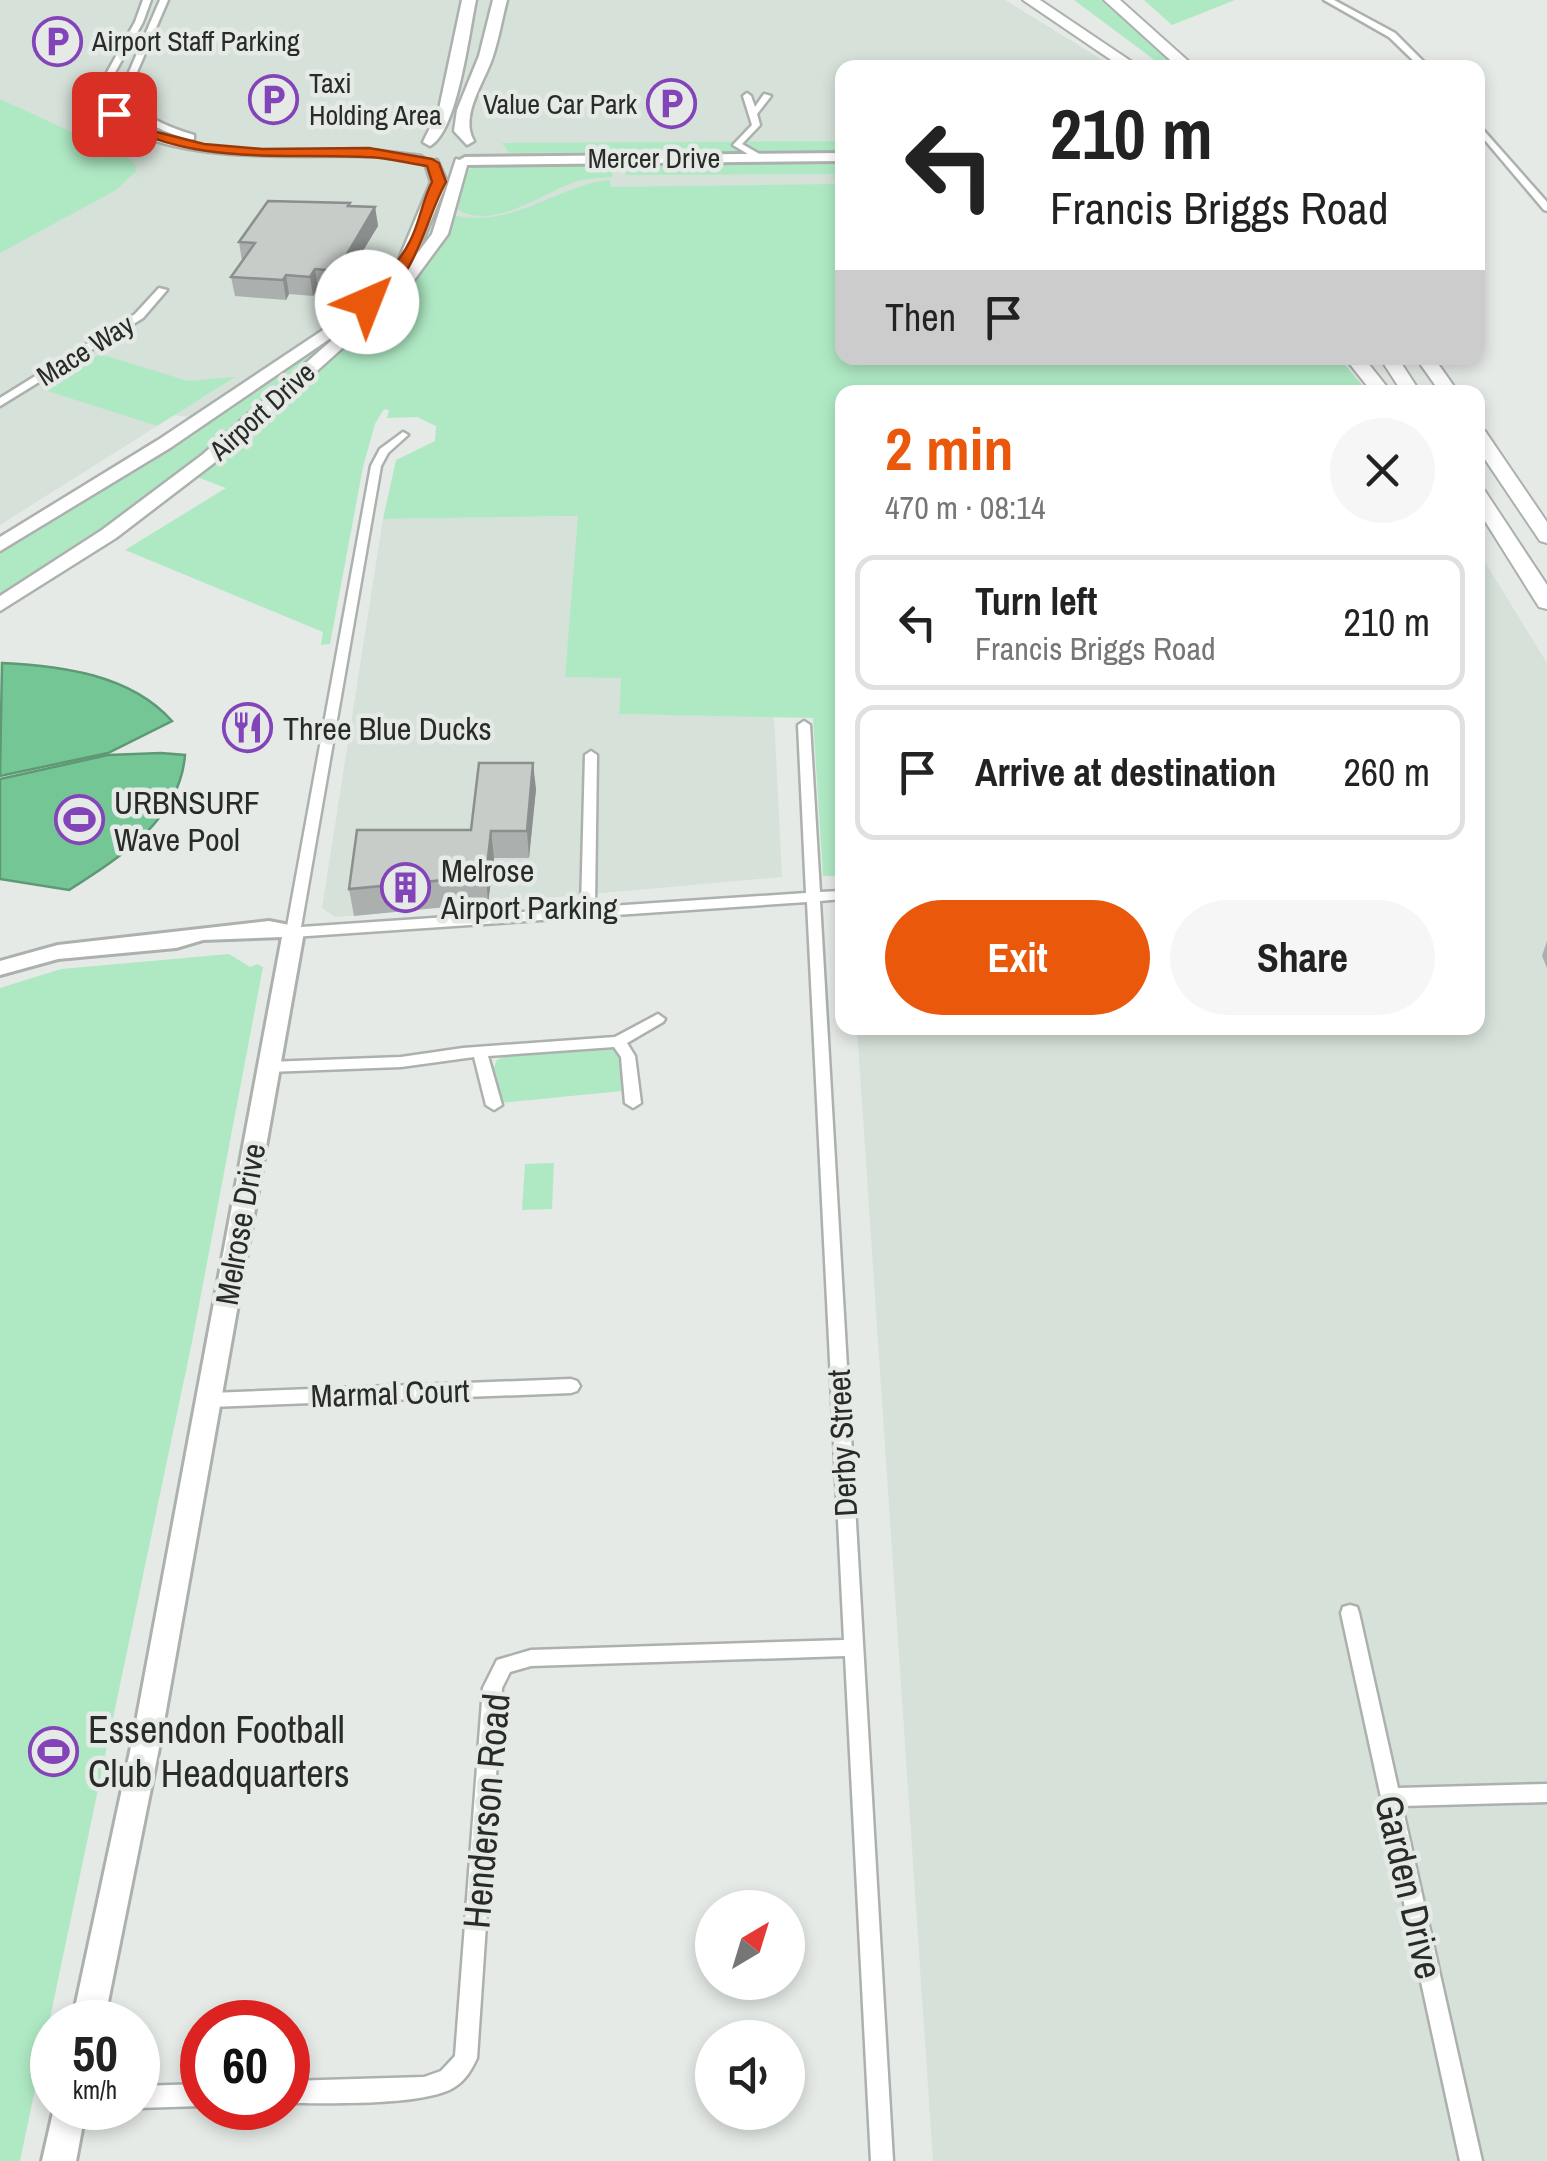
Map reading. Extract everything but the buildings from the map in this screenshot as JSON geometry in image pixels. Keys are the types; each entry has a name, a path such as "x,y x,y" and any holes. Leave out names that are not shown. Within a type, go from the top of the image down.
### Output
{"highway":[{"path":"1030,0 1122,60"},
{"path":"1062,0 1140,60"},
{"path":"1111,0 1180,60"},
{"path":"1134,0 1193,60"},
{"path":"1360,365 1376,385"},
{"path":"1485,445 1547,536"},
{"path":"1485,506 1547,602"},
{"path":"1485,511 1498,527"}],"main road":[{"name":"Airport Drive","path":"0,545 231,400 376,294 404,264 418,240 439,182 426,153 446,109 469,0"},
{"path":"426,153 467,142 461,131 464,110 486,56 500,0"},
{"name":"Airport Drive","path":"0,606 183,479 400,288 431,251 463,162 478,150 467,142"},
{"path":"426,153 463,162"}],"street":[{"path":"147,0 140,22 104,85 109,108 130,126 162,139 230,152 426,153"},
{"path":"164,0 124,87 128,103 152,123 239,147 426,153"},
{"path":"1328,0 1392,35 1418,60"},
{"path":"748,96 755,112 755,129 737,145 758,158"},
{"path":"755,112 766,96"},
{"path":"1485,135 1547,208"},
{"name":"Mercer Drive","path":"463,162 835,157"},
{"name":"Mace Way","path":"0,403 139,316 162,290"},
{"name":"Melrose Drive","path":"93,2000 210,1400 376,466 384,451 404,435"},
{"name":"Derby Street","path":"804,725 882,2161"},
{"path":"588,909 591,755"},
{"path":"0,968 88,948 176,941 189,946 267,940 294,932 588,909 835,895"},
{"path":"268,1067 401,1062 618,1042 658,1019"},
{"path":"618,1042 628,1056 633,1102"},
{"path":"480,1052 494,1104"},
{"name":"Marmal Court","path":"210,1400 571,1386"},
{"name":"Garden Drive","path":"1350,1613 1471,2161"},
{"name":"Henderson Road","path":"310,2091 439,2085 461,2068 466,2058 493,1688 504,1666 531,1658 853,1648"},
{"path":"1389,1796 1547,1794"},
{"path":"59,2161 65,2130"}],"shaded area":[{"path":"0,0 1005,0 1103,60 835,60 835,359 464,409 366,410 361,434 161,414 53,382 42,389 157,426 0,525"},
{"path":"1074,0 1101,0 1169,60 1155,60"},
{"path":"1144,0 1235,0 1172,25"},
{"path":"0,99 126,157 135,164 136,171 116,190 0,253"},
{"path":"835,141 835,150 509,153 502,143"},
{"path":"835,159 835,184 833,174 626,175 625,167 636,163"},
{"path":"606,162 613,166 612,177 577,181 501,213 486,216 458,210 464,173 476,165"},
{"path":"610,180 610,187 835,184 835,365 1345,365 1362,385 835,385 835,876 823,876 813,718 619,714 621,678 565,677 578,516 383,519 396,460 435,441 436,426 417,417 387,418 389,410 384,409 375,424 363,467 330,644 321,645 323,632 125,550 226,488 197,477 419,277 441,245 452,215 493,217 586,185"},
{"path":"351,321 358,323 178,474 88,540 0,597 0,554 188,436"},
{"path":"100,354 188,381 235,377 157,426 41,389"},
{"path":"579,516 621,678 619,714 774,717 782,877 335,917 322,908 383,519"},
{"path":"1485,562 1547,663 1547,2161 933,2161 857,1035 1485,1035"},
{"name":"URBNSURF Wave Pool","path":"2,663 71,670 115,683 155,705 172,721 108,753 0,776"},
{"name":"URBNSURF Wave Pool","path":"108,755 185,755 172,799 144,835 108,865 69,890 0,879 0,779"},
{"name":"Essendon Football Club Headquarters","path":"229,954 250,967 263,967 192,1342 54,2000 30,2000 30,2113 20,2161 0,2161 0,988 61,969"},
{"path":"608,1048 621,1054 622,1091 501,1103 492,1072 497,1060 505,1056"},
{"path":"554,1163 552,1209 522,1210 525,1164"}],"place":[{"name":"Airport Staff Parking","path":"57,41"},
{"name":"Taxi Holding Area","path":"274,99"},
{"name":"Value Car Park","path":"672,104"},
{"name":"Three Blue Ducks","path":"248,728"},
{"name":"URBNSURF Wave Pool","path":"79,820"},
{"name":"Melrose Airport Parking","path":"406,888"},
{"name":"Essendon Football Club Headquarters","path":"53,1751"}],"route":[{"path":"114,114 144,133 204,148 262,153 369,152 421,158 432,163 439,182 418,240 394,276 367,302"}]}
